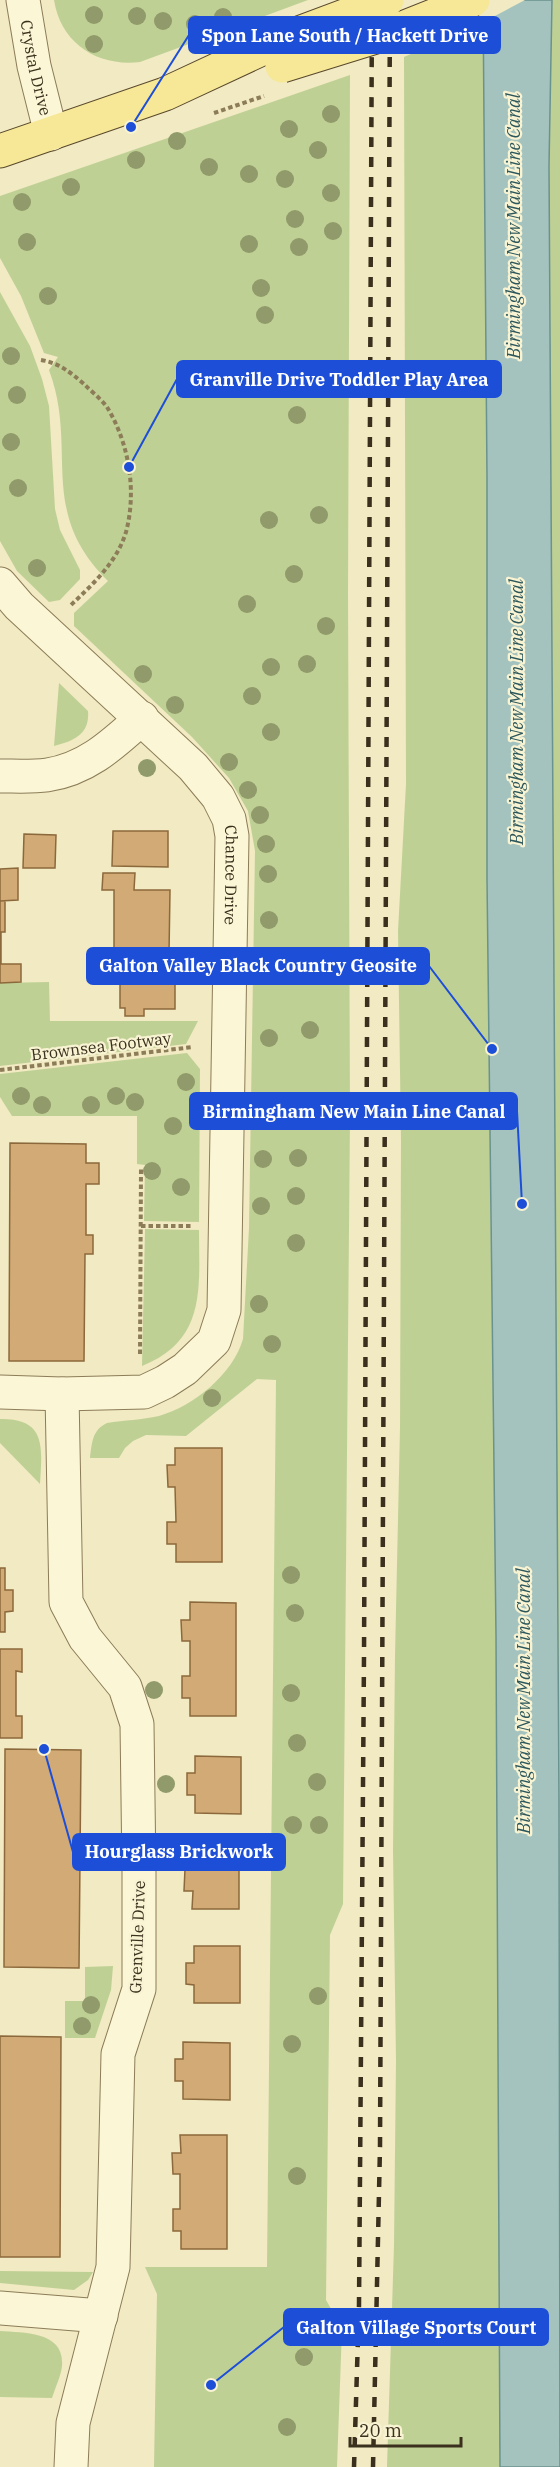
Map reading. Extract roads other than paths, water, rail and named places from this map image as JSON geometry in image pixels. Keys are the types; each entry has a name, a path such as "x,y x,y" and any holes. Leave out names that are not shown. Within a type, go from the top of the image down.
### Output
{"main road":[{"path":"0,152 283,52 387,0"},
{"path":"283,52 396,31 473,0"}],"street":[{"name":"Crystal Drive","path":"23,0 34,66 51,134"},
{"name":"Chance Drive","path":"0,584 19,606 193,767 218,797 229,819 232,836 224,1310 214,1341 185,1369 144,1392 62,1394 0,1392"},
{"path":"0,776 47,775 76,767 101,754 142,718"},
{"name":"Grenville Drive","path":"62,1394 66,1602 85,1638 125,1687 137,1724 139,1989 118,2054 113,2267 73,2423 71,2467"},
{"path":"0,2308 101,2316"}],"water":[{"path":"483,0 552,0 549,166 559,1802 560,2467 500,2467 496,1635 487,879 487,476"}],"railway":[{"path":"354,2467 359,2305 364,1656 372,0"},
{"path":"373,2467 380,2147 390,0"}],"place":[{"name":"Spon Lane South / Hackett Drive","path":"131,127"},
{"name":"Granville Drive Toddler Play Area","path":"129,467"},
{"name":"Galton Valley Black Country Geosite","path":"492,1049"},
{"name":"Birmingham New Main Line Canal","path":"522,1204"},
{"name":"Hourglass Brickwork","path":"44,1749"},
{"name":"Galton Village Sports Court","path":"211,2385"}]}
